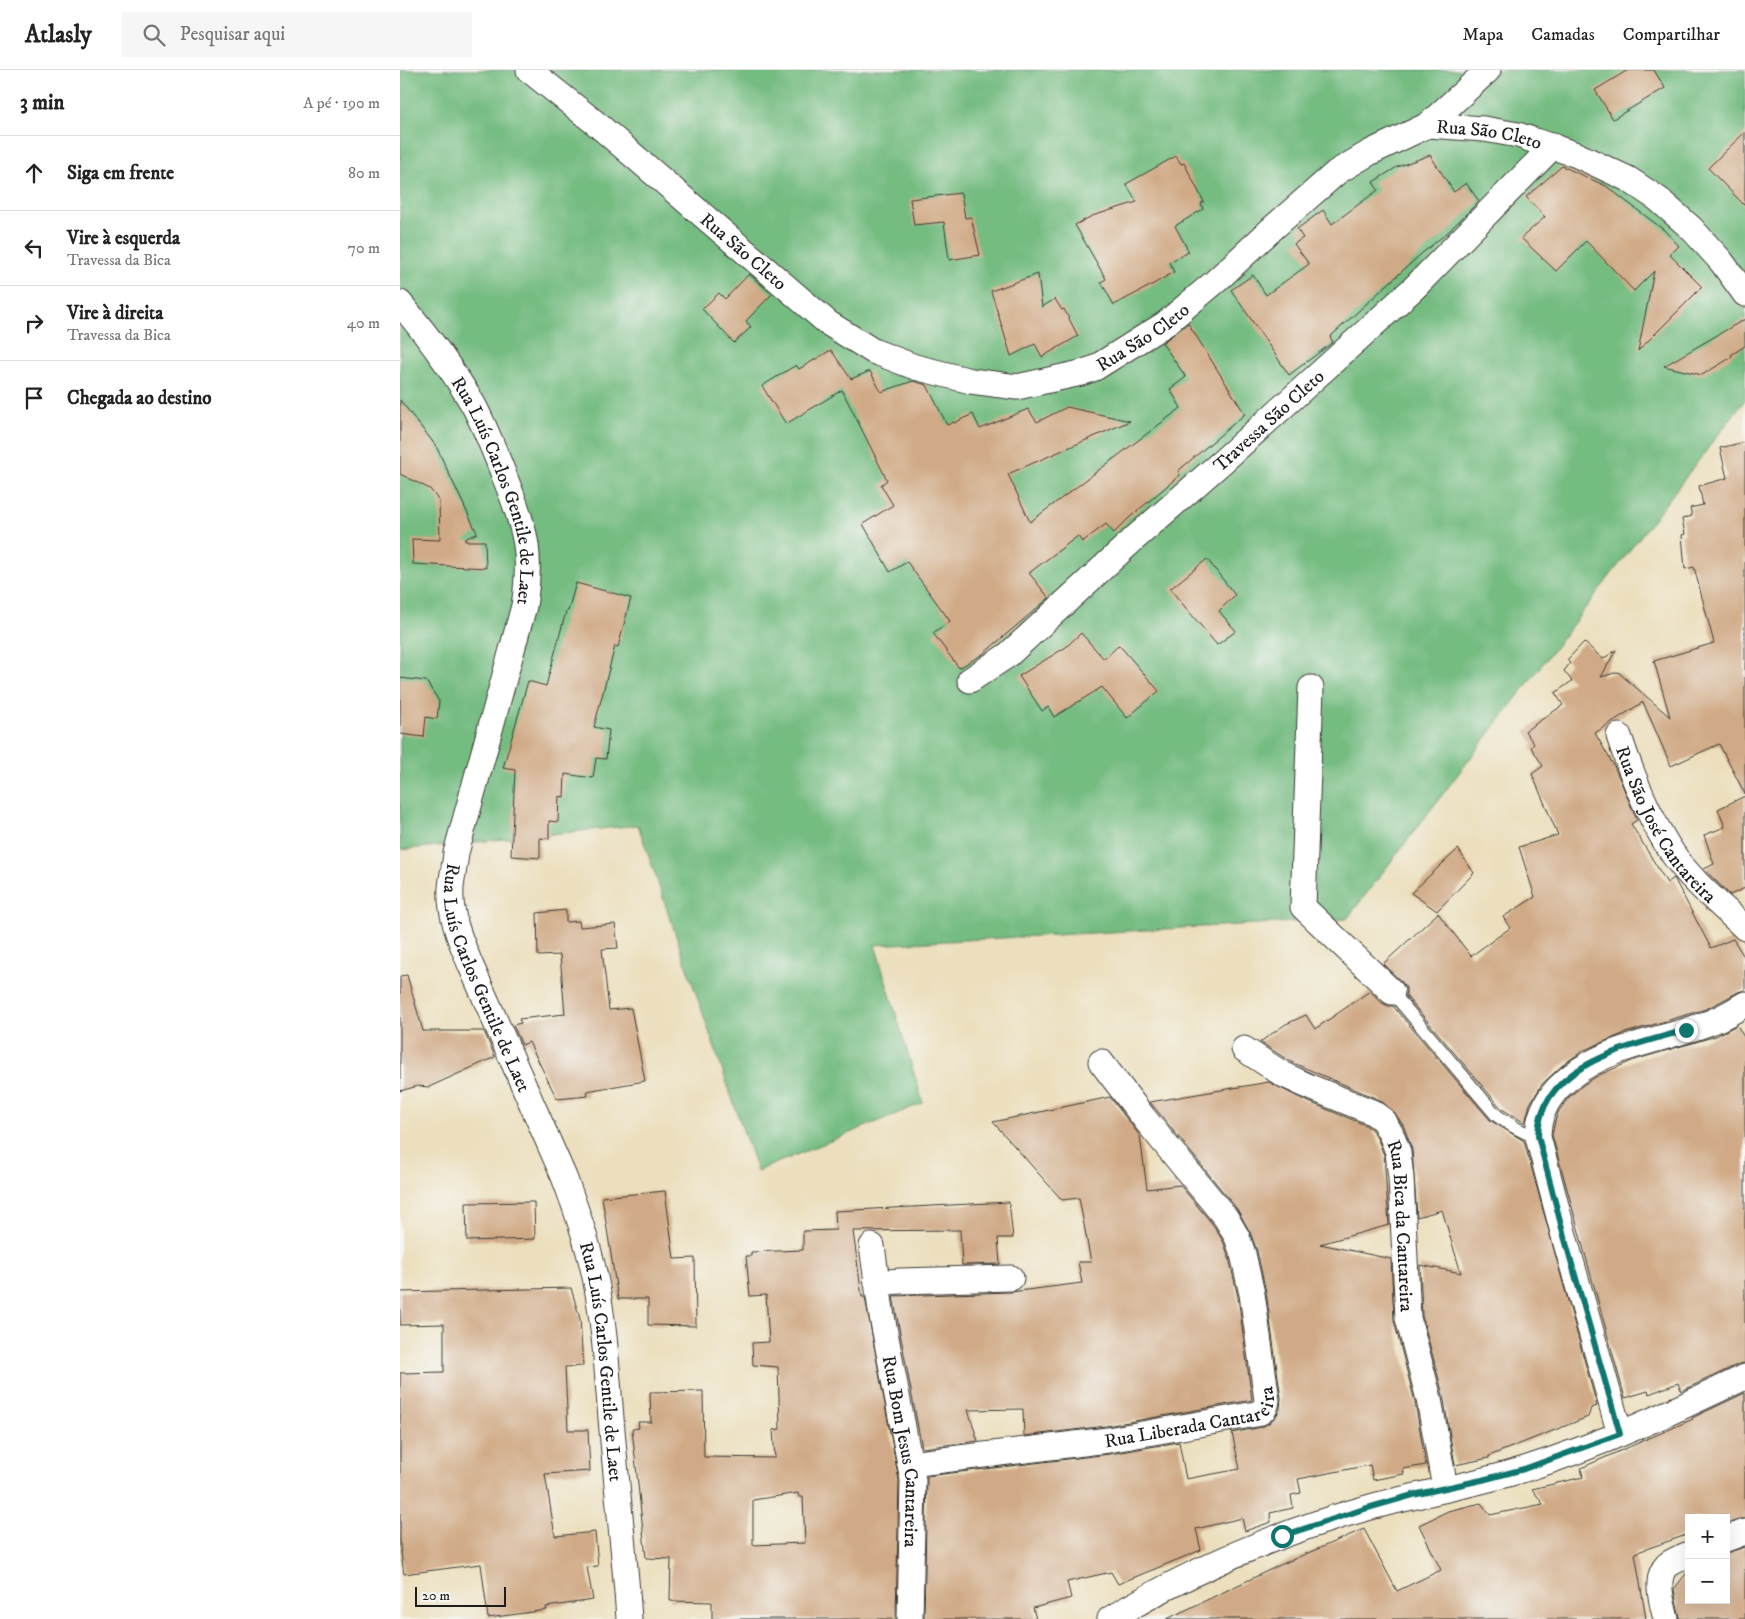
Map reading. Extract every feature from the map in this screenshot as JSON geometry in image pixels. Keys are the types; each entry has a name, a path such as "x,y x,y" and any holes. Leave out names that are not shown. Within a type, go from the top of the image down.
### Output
{"street":[{"name":"Rua São Cleto","path":"529,70 598,125 828,323 873,352 915,367 971,382 1017,386 1088,371 1165,324 1216,281 1337,172 1368,153 1428,125 1484,129 1518,135 1578,155 1628,180 1658,199 1691,228 1721,261 1745,294"},
{"path":"1428,125 1488,70"},
{"name":"Travessa São Cleto","path":"970,680 1014,650 1135,538 1414,288 1553,146"},
{"name":"Rua Luís Carlos Gentile de Laet","path":"400,303 441,356 473,405 488,434 500,464 518,513 526,545 527,586 524,606 456,853 451,889 453,914 460,939 471,966 564,1177 590,1255 604,1341 626,1568 628,1619"},
{"path":"1312,688 1303,907 1392,992"},
{"name":"Rua São José Cantareira","path":"1618,736 1641,794 1674,855 1692,876 1745,928"},
{"path":"1620,1434 1564,1236 1538,1136 1538,1123 1543,1109 1552,1094 1570,1075 1585,1065 1607,1054 1711,1022 1745,1004"},
{"name":"Rua Bica da Cantareira","path":"1244,1049 1284,1075 1372,1112 1383,1120 1391,1134 1398,1152 1401,1178 1408,1318 1429,1399 1445,1488"},
{"name":"Rua Liberada Cantareira","path":"910,1464 1108,1440 1256,1414 1263,1412 1266,1407 1267,1400 1252,1294 1237,1237 1226,1218 1100,1062"},
{"name":"Rua Bom Jesus Cantareira","path":"872,1246 877,1284 913,1480 910,1619"},
{"path":"877,1284 900,1281 1012,1278"},
{"path":"1110,1619 1152,1594 1193,1573 1273,1539 1364,1509 1524,1469 1620,1434 1745,1377"},
{"path":"1730,1538 1745,1532"},
{"path":"1666,1619 1660,1588 1661,1574 1668,1565 1685,1556"}],"lane":[{"path":"1392,992 1496,1115 1530,1135 1538,1136"}],"green space":[{"path":"400,70 1745,70 1745,400 1347,919 875,945 923,1103 757,1171 638,825 400,850"}],"building":[{"path":"1628,70 1654,70 1665,88 1613,119 1595,90"},
{"path":"1745,132 1745,206 1708,168"},
{"path":"1430,155 1454,192 1466,183 1479,201 1448,232 1421,254 1330,337 1333,342 1289,375 1231,290 1253,275 1266,295 1309,264 1294,244 1303,238 1297,229 1323,210 1332,224 1378,190 1373,182 1397,167"},
{"path":"1176,156 1181,164 1184,163 1204,202 1201,203 1203,209 1175,226 1189,252 1169,262 1174,272 1114,305 1101,282 1106,279 1075,225 1092,216 1137,202 1126,184"},
{"path":"1562,166 1606,186 1664,230 1679,246 1670,255 1702,287 1638,351 1654,271 1634,291 1586,241 1556,271 1521,238 1545,217 1526,197"},
{"path":"961,193 965,218 971,217 980,255 949,260 944,222 914,225 910,199"},
{"path":"749,274 772,294 746,321 751,327 734,343 702,309 719,293 725,299"},
{"path":"1038,274 1042,307 1055,299 1062,310 1064,309 1078,336 1042,357 1035,344 1011,356 991,291"},
{"path":"1745,319 1745,346 1731,355 1732,357 1702,375 1664,366"},
{"path":"1188,323 1245,414 1178,471 1180,475 1114,533 1106,524 1082,542 1078,536 1029,573 1049,598 983,654 959,668 933,633 950,621 907,562 890,572 863,524 893,505 881,485 887,480 842,390 786,424 762,386 796,365 799,369 831,350 851,379 870,371 881,392 913,381 927,385 947,425 973,414 980,429 1028,409 1037,422 1067,407 1130,421 1008,474 1030,522 1181,408 1170,389 1186,377 1162,343"},
{"path":"400,400 436,446 477,533 465,539 465,541 485,541 486,568 413,564 412,539 440,540 439,501 430,489 400,474"},
{"path":"1745,442 1745,794 1719,744 1671,766 1643,702 1595,733 1614,766 1637,820 1631,824 1667,883 1674,878 1711,948 1733,939 1745,958 1745,990 1706,1009 1625,1033 1584,1050 1565,1063 1542,1084 1530,1104 1525,1123 1502,1109 1406,996 1406,988 1402,982 1383,964 1438,913 1471,956 1510,928 1503,917 1535,897 1519,847 1558,835 1532,774 1543,766 1531,747 1534,744 1525,731 1563,705 1555,693 1572,681 1564,671 1570,663 1567,660 1584,642 1603,659 1616,650 1601,677 1618,672 1670,717 1654,661 1714,643 1694,567 1685,569 1682,535 1685,534 1682,519 1692,516 1690,508 1703,505 1699,486 1727,478 1720,448"},
{"path":"1207,559 1235,595 1219,611 1236,631 1217,645 1170,589"},
{"path":"576,583 631,598 618,647 615,646 594,727 609,730 606,759 596,758 593,778 565,774 564,797 559,796 558,822 549,821 549,839 540,838 540,858 511,856 515,770 503,768 528,681 546,686 566,611 568,611"},
{"path":"1081,633 1104,659 1119,645 1159,691 1127,718 1102,687 1054,717 1048,707 1042,711 1019,676 1066,647"},
{"path":"400,678 426,681 439,701 437,719 426,717 424,737 400,734"},
{"path":"1745,796 1745,888 1730,895 1704,869 1714,864 1704,835 1725,827 1718,809"},
{"path":"1458,849 1474,873 1437,911 1411,893"},
{"path":"566,910 566,922 579,921 580,927 615,924 618,948 602,949 609,1010 631,1008 645,1081 587,1091 588,1096 557,1099 529,1042 522,1045 513,1025 521,1023 519,1019 565,1014 560,955 538,956 537,913"},
{"path":"407,975 423,1031 484,1031 495,1057 429,1087 418,1086 400,1091 400,976"},
{"path":"1370,991 1382,1003 1393,1006 1490,1120 1524,1141 1597,1406 1591,1408 1588,1417 1489,1456 1489,1458 1455,1465 1443,1395 1422,1316 1420,1265 1461,1273 1442,1210 1417,1217 1412,1150 1404,1127 1395,1113 1380,1100 1291,1062 1260,1042 1286,1024 1306,1015 1315,1029"},
{"path":"1737,1025 1745,1039 1745,1363 1681,1391 1678,1383 1649,1394 1648,1391 1625,1398 1552,1135 1555,1121 1568,1098 1583,1085 1599,1075 1634,1060 1716,1036"},
{"path":"1269,1082 1304,1100 1365,1125 1372,1130 1378,1140 1384,1155 1389,1225 1320,1244 1391,1259 1394,1321 1415,1402 1426,1465 1403,1469 1404,1474 1373,1480 1370,1465 1298,1479 1301,1493 1291,1495 1293,1508 1270,1513 1271,1522 1245,1531 1242,1518 1196,1529 1201,1550 1118,1584 1111,1572 1067,1582 1071,1598 1033,1608 1036,1619 924,1619 927,1476 1110,1454 1179,1442 1186,1479 1240,1469 1232,1433 1262,1427 1276,1416 1280,1409 1281,1398 1266,1292 1257,1251 1250,1232 1237,1209 1150,1102"},
{"path":"1110,1097 1140,1136 1147,1189 1180,1185 1214,1226 1224,1243 1238,1297 1252,1400 1106,1426 1024,1436 1023,1409 968,1410 978,1441 922,1448 893,1296 1011,1292 1082,1283 1078,1262 1091,1262 1079,1198 1062,1200 993,1122"},
{"path":"665,1191 674,1259 695,1258 696,1326 648,1325 648,1299 618,1299 602,1197"},
{"path":"534,1202 535,1239 467,1241 466,1203"},
{"path":"1009,1202 1013,1238 998,1238 1000,1264 962,1265 960,1230 853,1231 862,1297 865,1297 899,1481 896,1619 712,1619 712,1602 670,1601 671,1559 646,1558 632,1429 639,1428 638,1422 651,1422 650,1392 703,1391 704,1457 775,1458 773,1430 780,1429 778,1367 753,1365 752,1343 769,1342 766,1295 750,1296 746,1256 751,1256 751,1252 803,1250 803,1231 836,1230 835,1211","holes":["798,1493 799,1497 803,1497 805,1543 753,1545 753,1500"]},
{"path":"571,1288 580,1319 583,1366 565,1367 568,1430 588,1430 590,1471 545,1474 555,1536 595,1532 598,1566 587,1567 593,1600 546,1607 547,1610 488,1618 481,1564 404,1574 400,1546 400,1373 444,1372 444,1324 400,1325 400,1292"},
{"path":"1745,1393 1745,1518 1730,1523 1730,1514 1685,1514 1685,1535 1635,1553 1646,1619 1167,1619 1280,1565 1364,1529 1397,1591 1441,1570 1419,1525 1448,1511 1481,1503 1490,1515 1543,1504 1532,1489 1583,1477 1581,1468"},
{"path":"1745,1547 1745,1619 1680,1619 1674,1589 1685,1575 1685,1604 1730,1604 1730,1552"}],"route":[{"path":"1282,1536 1413,1495 1524,1469 1620,1434 1564,1236 1538,1136 1538,1123 1543,1109 1552,1094 1570,1075 1585,1065 1607,1054 1686,1030"}]}
